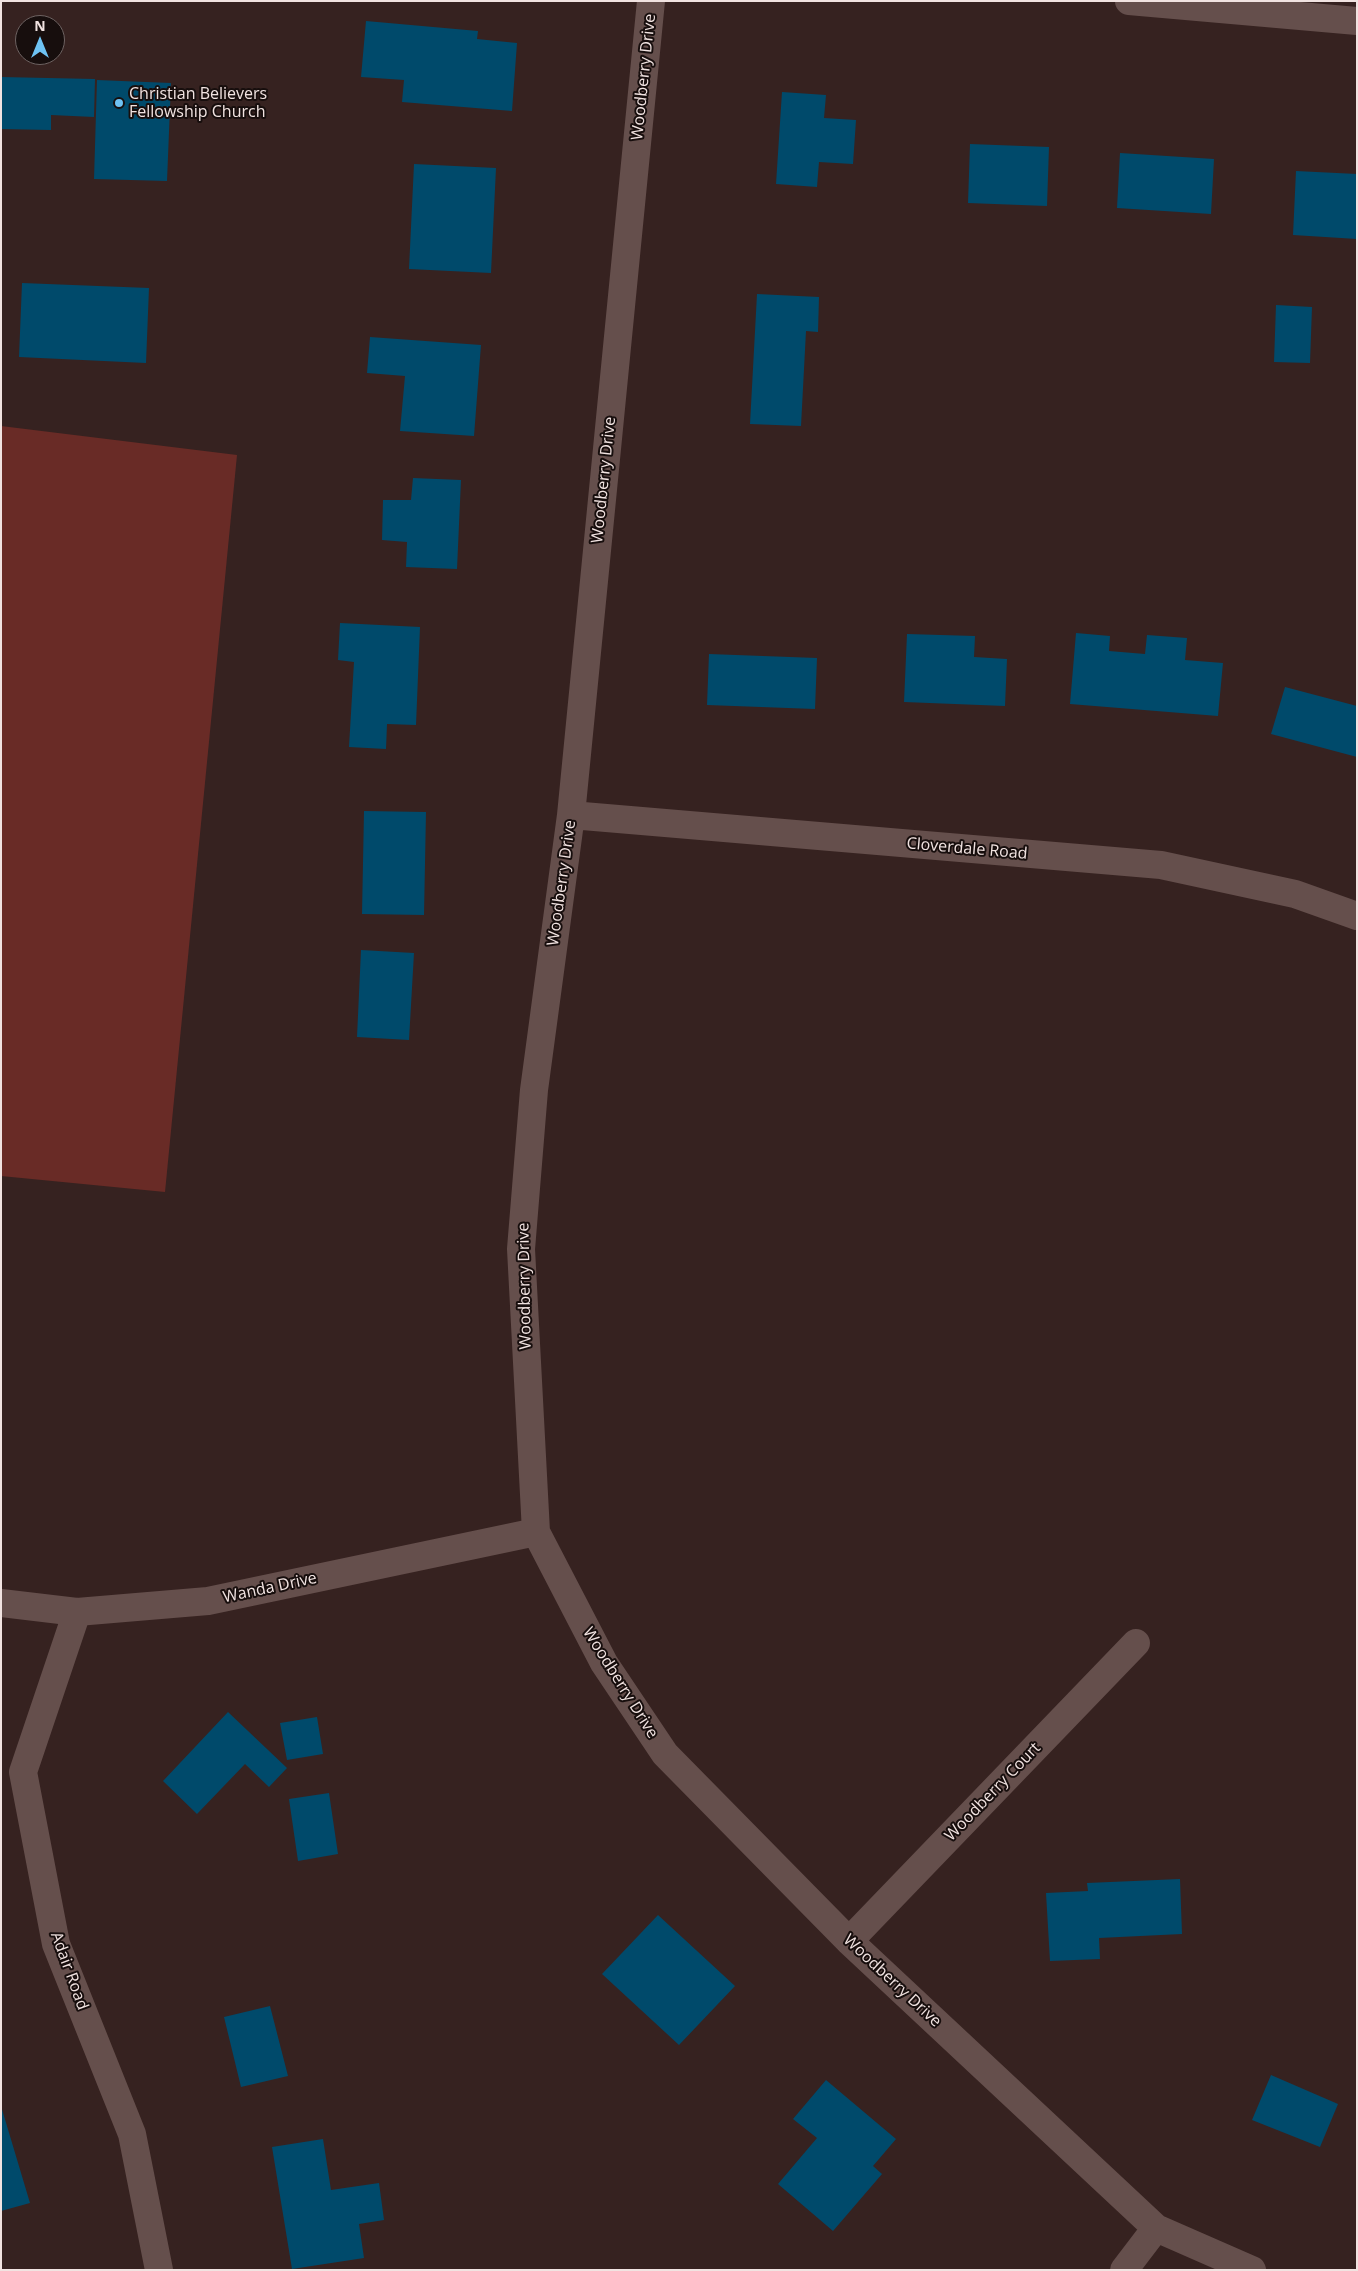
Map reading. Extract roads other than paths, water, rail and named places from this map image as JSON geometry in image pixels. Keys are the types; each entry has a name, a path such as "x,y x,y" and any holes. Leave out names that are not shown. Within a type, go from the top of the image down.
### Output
{"street":[{"name":"Woodberry Drive","path":"652,1 571,815 534,1090 521,1249 536,1532 604,1663 664,1754 849,1941 1156,2228 1252,2270"},
{"path":"1129,1 1357,21"},
{"name":"Cloverdale Road","path":"571,815 1161,866 1295,894 1357,916"},
{"name":"Wanda Drive","path":"1,1603 77,1612 208,1601 536,1532"},
{"name":"Adair Road","path":"77,1612 23,1772 56,1944 132,2134 159,2270"},
{"name":"Woodberry Court","path":"849,1941 1136,1642"},
{"path":"1124,2270 1156,2228"}],"place":[{"name":"Christian Believers Fellowship Church","path":"119,103"}]}
